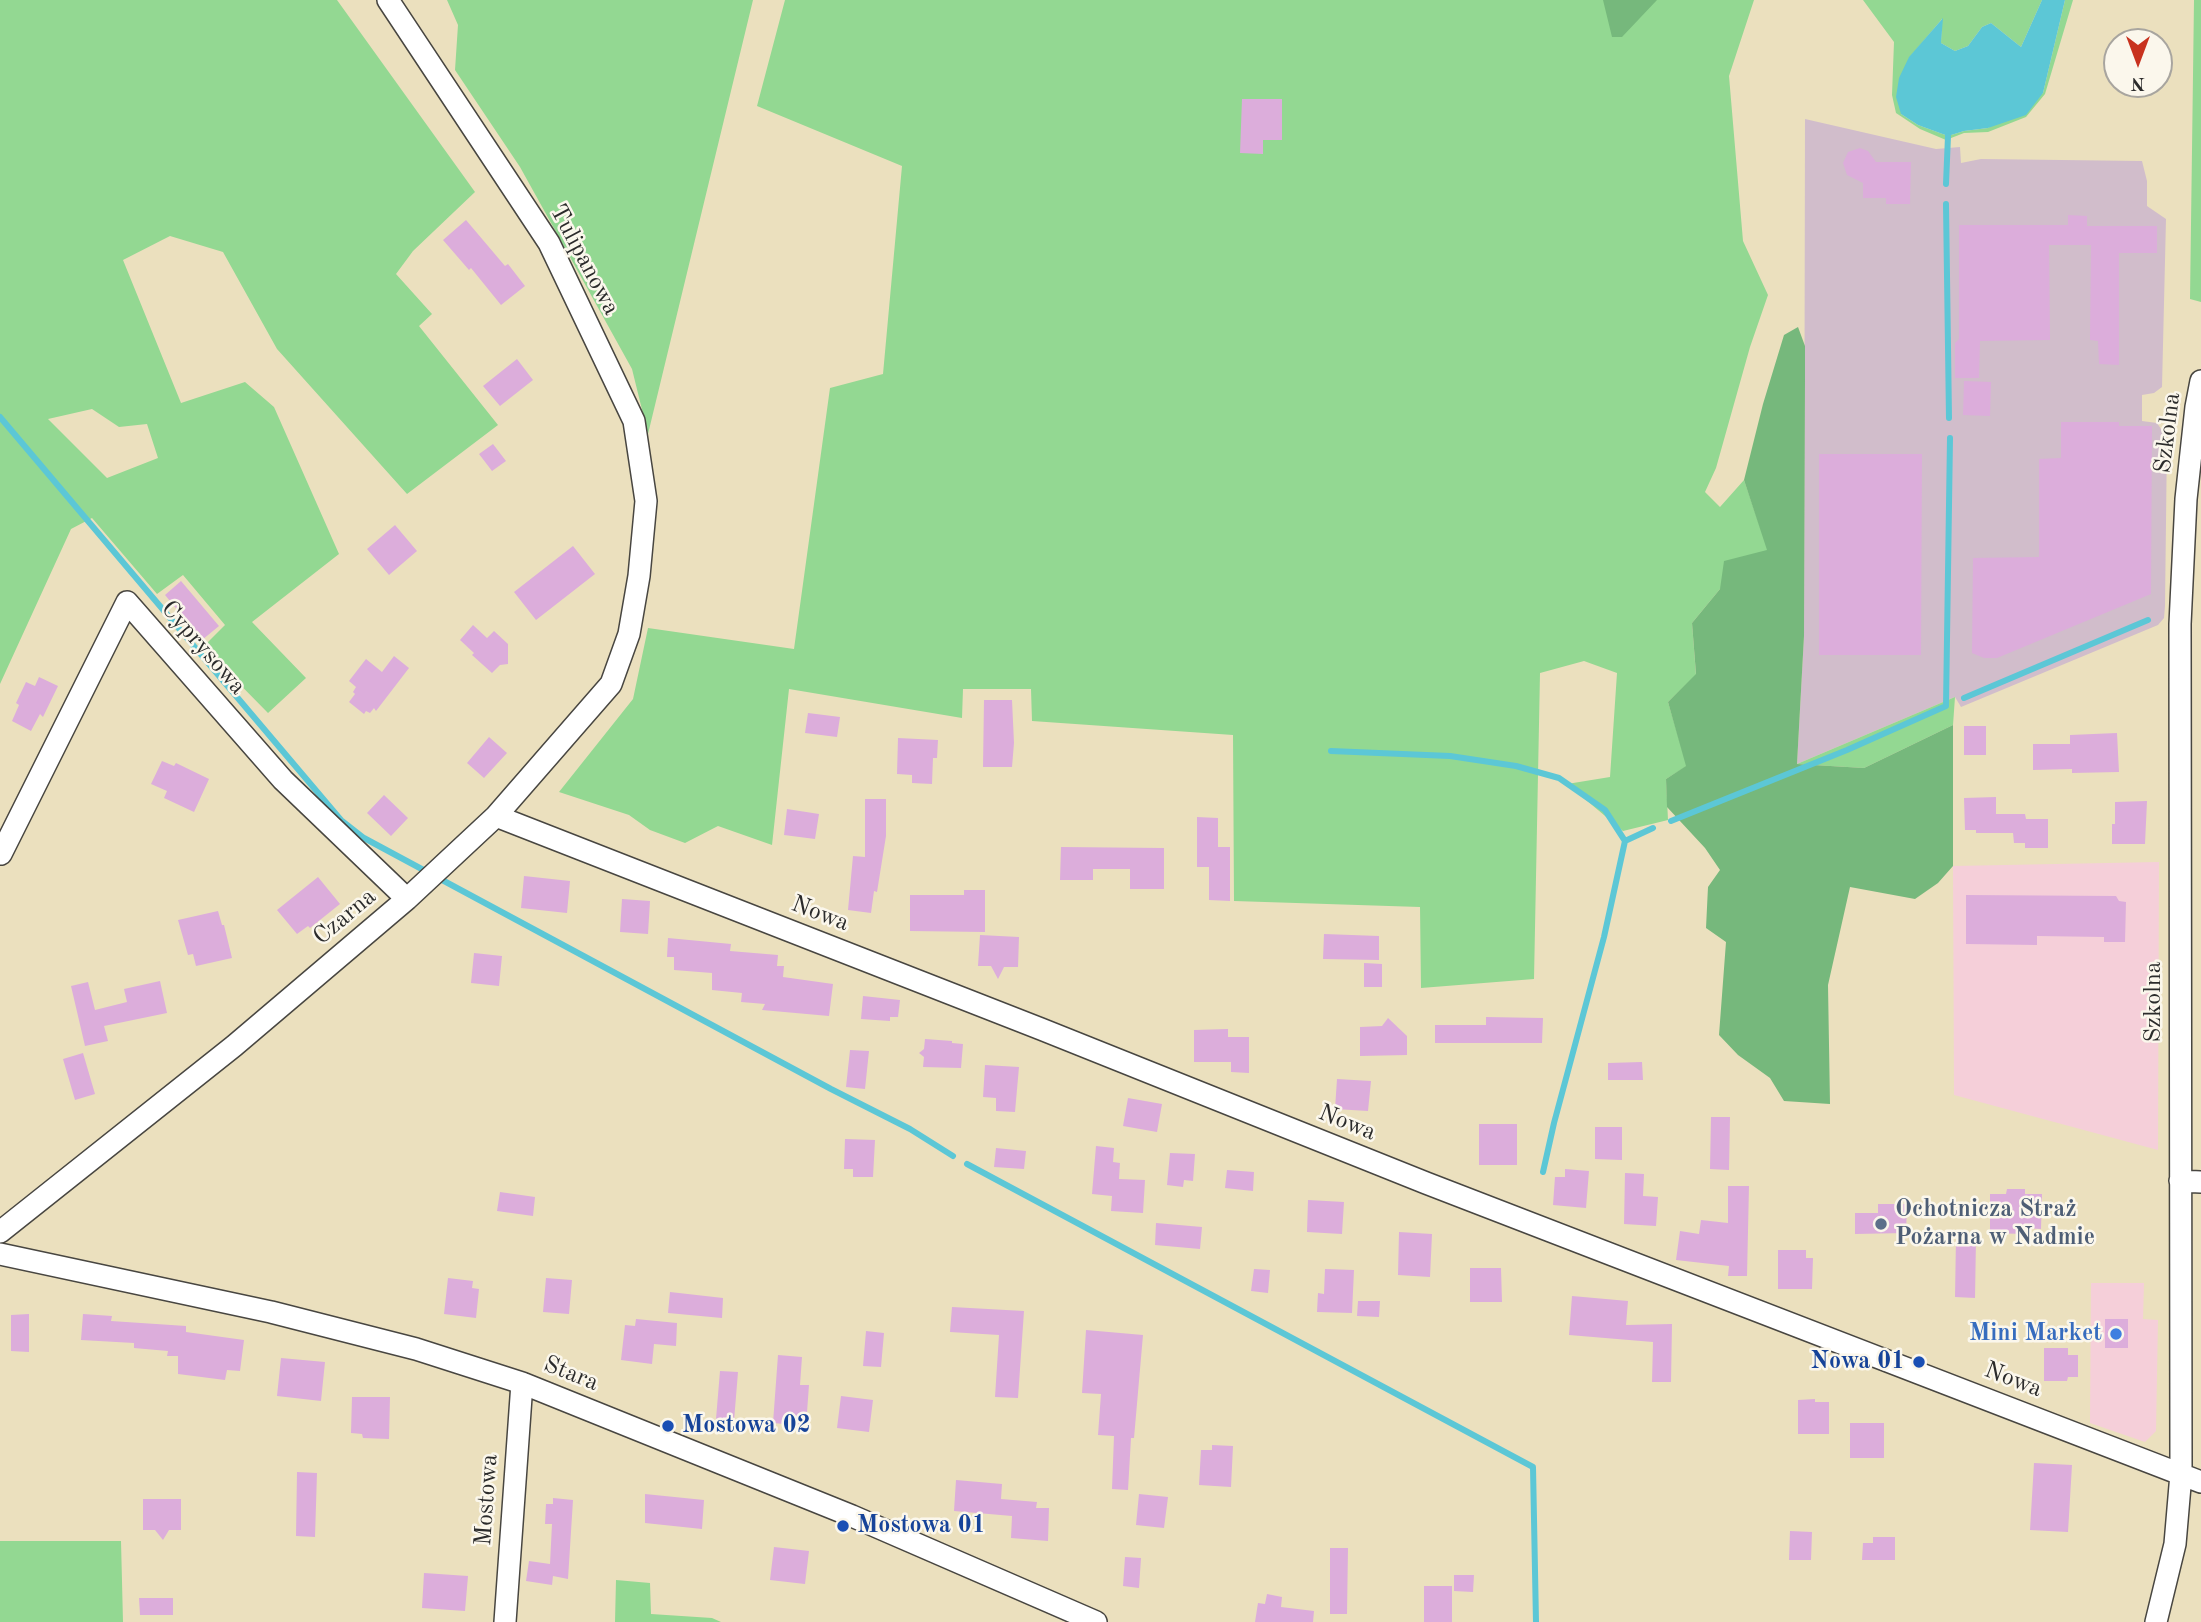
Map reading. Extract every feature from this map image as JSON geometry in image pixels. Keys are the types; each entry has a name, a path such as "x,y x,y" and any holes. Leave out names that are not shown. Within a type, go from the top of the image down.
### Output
{"street":[{"name":"Tulipanowa","path":"388,0 550,243 634,421 646,501 639,576"},
{"name":"Szkolna","path":"2155,1622 2175,1544 2181,1474 2190,1182 2191,698 2180,624 2184,523 2201,382"},
{"name":"Czarna","path":"0,1232 234,1046 407,899 496,816 611,684 629,634 639,576"},
{"name":"Cyprysowa","path":"1,854 127,602 283,780 407,899"},
{"name":"Nowa","path":"496,816 1426,1183 2201,1482"},
{"name":"Stara","path":"0,1254 271,1312 416,1349 522,1383 852,1516 1096,1622"},
{"name":"Mostowa","path":"505,1622 522,1383"}],"shaded area":[{"path":"1805,119 1936,149 1960,147 1961,163 1981,159 2142,161 2147,181 2147,206 2166,219 2162,387 2154,393 2142,395 2142,421 2157,423 2167,438 2165,606 2164,618 2158,625 1961,707 1955,697 1797,764 1804,636"},
{"path":"2159,862 2158,1150 1954,1095 1953,866"},
{"path":"2091,1283 2144,1283 2143,1319 2158,1320 2156,1431 2145,1442 2090,1423"}],"green space":[{"path":"0,0 337,0 475,192 413,251 396,274 432,314 419,326 498,425 407,494 277,349 223,252 170,236 123,260 181,403 245,382 274,407 339,554 252,622 306,678 268,713 203,647 225,625 183,575 157,594 92,518 71,529 0,684","holes":["92,409 119,427 147,424 158,458 107,478 48,419"]},
{"path":"447,0 753,0 648,434 632,369 520,167 455,70 458,25"},
{"path":"785,0 1754,0 1729,76 1743,241 1768,295 1750,347 1716,468 1705,492 1720,507 1744,480 1768,550 1720,589 1692,623 1696,675 1668,702 1687,766 1666,779 1668,820 1623,831 1567,784 1610,777 1617,673 1584,661 1540,673 1534,979 1421,988 1420,907 1234,901 1233,735 1032,721 1031,689 963,689 962,718 789,689 772,845 718,826 685,843 650,830 629,815 559,792 633,699 648,628 794,649 830,388 883,374 902,166 757,106"},
{"path":"1603,0 1657,0 1622,37 1612,37"},
{"path":"1863,0 2042,0 2021,47 1991,23 1982,27 1968,46 1955,51 1941,43 1942,19 1909,58 1901,114 1918,125 1948,136 1988,128 2043,93 2065,0 2073,0 2045,94 2026,117 1988,132 1964,133 1946,140 1920,129 1896,113 1892,95 1894,42"},
{"path":"2194,0 2201,0 2201,302 2190,299"},
{"path":"1798,327 1805,346 1805,378 1804,636 1797,764 1864,768 1953,725 1953,866 1938,883 1915,899 1850,887 1828,985 1830,1104 1784,1101 1770,1078 1738,1055 1719,1035 1726,942 1706,928 1708,887 1720,870 1705,848 1667,807 1666,779 1686,766 1668,702 1696,674 1692,623 1720,589 1724,561 1767,550 1744,480 1784,335"},
{"path":"1955,697 1953,725 1864,768 1797,764"},
{"path":"0,1541 121,1541 123,1622 0,1622"},
{"path":"616,1580 650,1583 651,1614 712,1618 721,1622 615,1622"}],"water":[{"path":"2042,0 2065,0 2043,93 2026,115 1988,128 1948,136 1918,125 1901,114 1896,97 1899,78 1909,57 1943,18 1941,43 1955,51 1968,46 1982,27 1991,23 2021,47"}],"building":[{"path":"1242,99 1282,99 1282,140 1263,140 1263,154 1240,153"},
{"path":"1860,148 1868,151 1876,162 1911,162 1910,204 1886,204 1886,198 1863,198 1863,183 1847,175 1843,163 1848,152"},
{"path":"2068,215 2087,216 2087,226 2157,226 2157,253 2119,253 2119,365 2099,364 2098,341 2090,340 2091,245 2049,245 2050,340 1980,341 1979,378 1955,378 1955,343 1959,339 1959,225 2068,225"},
{"path":"466,220 525,286 501,305 471,268 469,270 443,240"},
{"path":"517,359 533,380 500,406 483,386"},
{"path":"1964,381 1991,382 1990,416 1963,415"},
{"path":"2061,422 2119,422 2119,426 2152,426 2151,594 1997,658 1984,658 1972,653 1973,558 2039,557 2039,459 2061,458"},
{"path":"493,444 506,461 492,471 479,454"},
{"path":"1819,454 1922,454 1921,655 1819,655"},
{"path":"395,525 417,551 389,575 367,549"},
{"path":"573,546 595,574 536,620 514,592"},
{"path":"181,581 219,626 202,640 165,595"},
{"path":"473,625 487,638 494,631 508,644 508,664 500,665 492,673 472,655 474,653 460,640"},
{"path":"394,656 409,668 376,711 374,708 370,713 366,711 364,714 349,702 356,687 349,681 366,659 382,672"},
{"path":"39,677 58,686 43,717 40,714 31,731 12,721 19,705 16,703 26,682 35,686"},
{"path":"984,700 1012,700 1012,767 983,767"},
{"path":"808,713 840,717 837,737 805,733"},
{"path":"1964,726 1986,726 1986,755 1964,755"},
{"path":"2117,733 2119,772 2033,770 2033,744 2070,744 2070,735"},
{"path":"489,737 507,753 484,778 467,763"},
{"path":"898,738 938,740 937,758 933,758 932,784 912,783 912,775 897,774"},
{"path":"162,761 174,766 176,763 209,779 194,812 164,798 167,791 151,784"},
{"path":"384,795 408,818 391,836 367,813"},
{"path":"1996,797 1996,814 2025,814 2026,819 2048,819 2048,848 2025,848 2025,843 2014,843 2013,833 1976,833 1976,830 1965,830 1964,798"},
{"path":"865,799 886,799 886,836 871,913 848,910 853,856 865,857"},
{"path":"2147,801 2145,844 2112,844 2115,802"},
{"path":"787,809 819,814 815,839 784,835"},
{"path":"1197,817 1218,818 1218,847 1230,847 1230,901 1209,900 1209,867 1197,867"},
{"path":"1061,847 1164,848 1164,889 1130,889 1130,869 1093,869 1093,880 1060,880"},
{"path":"524,876 570,881 567,913 521,908"},
{"path":"318,877 340,904 310,928 308,926 297,934 277,910"},
{"path":"964,890 985,890 985,932 910,931 910,895 964,895"},
{"path":"1966,895 2116,896 2119,901 2126,902 2125,942 2104,942 2104,937 2037,936 2037,945 1966,944"},
{"path":"622,899 650,901 648,934 620,932"},
{"path":"218,911 232,958 196,966 193,954 188,955 178,920"},
{"path":"1324,934 1379,936 1379,960 1323,959"},
{"path":"980,935 1019,937 1018,967 1004,967 998,979 991,966 978,966"},
{"path":"668,938 731,944 730,951 778,955 777,966 784,966 783,977 833,984 829,1016 762,1010 765,1004 741,1002 742,993 712,990 712,973 674,970 674,957 667,957"},
{"path":"474,953 502,956 499,986 471,983"},
{"path":"1364,963 1382,964 1382,987 1364,987"},
{"path":"160,981 167,1013 104,1026 108,1041 85,1046 71,986 88,982 95,1010 127,1002 124,989"},
{"path":"863,996 900,1000 898,1017 890,1017 890,1021 861,1019"},
{"path":"1486,1017 1543,1018 1542,1043 1435,1043 1435,1025 1486,1025"},
{"path":"1388,1018 1407,1036 1407,1055 1360,1056 1360,1027 1382,1026"},
{"path":"1228,1029 1228,1037 1249,1037 1249,1073 1231,1072 1231,1062 1194,1062 1194,1030"},
{"path":"925,1039 963,1044 961,1068 923,1067 924,1057 919,1053 924,1049"},
{"path":"850,1050 869,1051 865,1089 846,1087"},
{"path":"83,1053 95,1094 75,1100 63,1059"},
{"path":"1642,1062 1643,1080 1608,1080 1608,1063"},
{"path":"985,1065 1019,1067 1015,1112 996,1111 996,1098 983,1097"},
{"path":"1337,1079 1371,1081 1368,1111 1335,1109"},
{"path":"1128,1098 1162,1104 1157,1132 1123,1126"},
{"path":"1711,1117 1730,1117 1729,1170 1710,1169"},
{"path":"1479,1124 1517,1124 1517,1165 1479,1165"},
{"path":"1595,1127 1622,1127 1622,1160 1595,1159"},
{"path":"845,1139 875,1140 873,1177 853,1177 853,1169 844,1169"},
{"path":"1096,1146 1114,1148 1113,1162 1120,1163 1119,1179 1145,1180 1143,1213 1111,1211 1112,1196 1092,1194"},
{"path":"996,1148 1026,1151 1024,1169 994,1167"},
{"path":"1170,1153 1195,1154 1193,1181 1184,1180 1183,1187 1167,1185"},
{"path":"1565,1169 1589,1171 1586,1208 1553,1205 1555,1177 1565,1177"},
{"path":"1227,1170 1254,1172 1253,1191 1225,1188"},
{"path":"1625,1173 1644,1174 1643,1196 1658,1197 1656,1226 1624,1224"},
{"path":"1728,1186 1749,1186 1747,1276 1728,1276 1729,1266 1676,1260 1680,1231 1699,1234 1701,1220 1728,1223"},
{"path":"2007,1189 2025,1189 2025,1194 2042,1194 2041,1229 2025,1228 2025,1234 1990,1233 1990,1194 2006,1194"},
{"path":"500,1192 535,1197 533,1216 497,1211"},
{"path":"1308,1200 1344,1202 1342,1234 1307,1232"},
{"name":"Ochotnicza Straż Pożarna w Nadmie","path":"1878,1204 1907,1204 1906,1233 1855,1234 1855,1213 1878,1213"},
{"path":"1156,1223 1202,1227 1200,1249 1155,1245"},
{"path":"1399,1232 1432,1234 1430,1277 1398,1275"},
{"path":"1956,1238 1976,1239 1975,1298 1955,1297"},
{"path":"1778,1250 1806,1250 1806,1258 1813,1258 1812,1289 1778,1289"},
{"path":"1470,1268 1501,1268 1502,1302 1470,1302"},
{"path":"1254,1269 1270,1270 1268,1293 1251,1291"},
{"path":"1325,1269 1354,1270 1352,1313 1317,1312 1318,1293 1324,1294"},
{"path":"448,1278 473,1281 472,1288 479,1289 476,1318 444,1314"},
{"path":"546,1278 572,1280 569,1314 543,1312"},
{"path":"670,1292 723,1298 722,1318 668,1313"},
{"path":"1572,1296 1628,1301 1626,1325 1672,1324 1671,1382 1652,1382 1653,1342 1569,1335"},
{"path":"1358,1301 1380,1301 1379,1317 1357,1316"},
{"path":"952,1307 1024,1311 1018,1398 995,1397 999,1335 950,1332"},
{"path":"29,1314 29,1352 11,1351 11,1315"},
{"path":"83,1314 112,1316 111,1321 186,1326 186,1332 244,1340 240,1371 227,1370 225,1380 178,1374 178,1356 167,1356 168,1351 134,1348 134,1343 81,1340"},
{"path":"636,1319 677,1323 676,1346 654,1344 652,1364 621,1360 625,1325 635,1326"},
{"name":"Mini Market","path":"2105,1319 2128,1319 2128,1348 2105,1348"},
{"path":"1086,1330 1143,1335 1128,1490 1112,1489 1114,1436 1098,1435 1101,1394 1082,1393"},
{"path":"866,1331 884,1333 881,1367 863,1366"},
{"path":"2044,1348 2068,1348 2068,1355 2078,1355 2078,1377 2068,1377 2067,1381 2044,1381"},
{"path":"778,1355 802,1357 800,1385 809,1385 806,1426 773,1423"},
{"path":"281,1358 325,1362 321,1401 277,1396"},
{"path":"720,1371 738,1372 734,1421 716,1419"},
{"path":"841,1396 873,1400 869,1432 837,1428"},
{"path":"352,1397 390,1397 389,1439 363,1438 362,1434 351,1433"},
{"path":"1815,1399 1815,1402 1829,1402 1829,1434 1798,1434 1798,1400"},
{"path":"1850,1423 1884,1423 1884,1458 1850,1458"},
{"path":"1212,1445 1233,1446 1231,1487 1199,1485 1201,1450 1212,1450"},
{"path":"2034,1463 2072,1465 2068,1532 2030,1530"},
{"path":"297,1472 317,1473 315,1537 296,1536"},
{"path":"956,1480 1002,1484 1001,1499 1037,1502 1036,1508 1049,1508 1048,1541 1011,1538 1012,1516 954,1511"},
{"path":"645,1494 704,1500 702,1529 645,1523"},
{"path":"1139,1494 1168,1497 1164,1528 1136,1525"},
{"path":"553,1498 573,1500 568,1579 553,1576 552,1585 526,1581 529,1561 550,1564 552,1524 545,1524 546,1504 553,1504"},
{"path":"143,1499 181,1499 181,1530 169,1530 163,1540 155,1530 143,1530"},
{"path":"1790,1531 1812,1532 1811,1560 1789,1560"},
{"path":"1873,1537 1895,1537 1895,1560 1862,1560 1863,1543 1873,1543"},
{"path":"774,1547 809,1551 805,1584 770,1580"},
{"path":"1330,1548 1348,1548 1347,1614 1330,1614"},
{"path":"1125,1557 1141,1558 1139,1588 1123,1586"},
{"path":"424,1573 468,1576 465,1611 422,1608"},
{"path":"1454,1575 1474,1575 1473,1592 1454,1591"},
{"path":"1424,1586 1452,1586 1452,1622 1424,1622"},
{"path":"1267,1594 1282,1597 1281,1607 1314,1611 1313,1622 1255,1622 1258,1603 1265,1604"},
{"path":"139,1598 173,1598 173,1615 140,1615"}],"waterway":[{"path":"1946,184 1948,136"},
{"path":"1946,204 1949,418"},
{"path":"0,417 341,820 364,838 910,1129 953,1156"},
{"path":"1671,821 1847,750 1946,706 1950,438"},
{"path":"1964,698 2148,620"},
{"path":"1331,751 1450,756 1516,766 1559,778 1605,810 1625,841"},
{"path":"1543,1172 1604,937 1625,841 1653,828"},
{"path":"967,1164 1533,1467 1536,1622"}],"place":[{"name":"Ochotnicza Straż Pożarna w Nadmie","path":"1881,1224"},
{"name":"Mini Market","path":"2116,1334"},
{"name":"Nowa 01","path":"1919,1362"},
{"name":"Mostowa 02","path":"668,1426"},
{"name":"Mostowa 01","path":"843,1526"}]}
